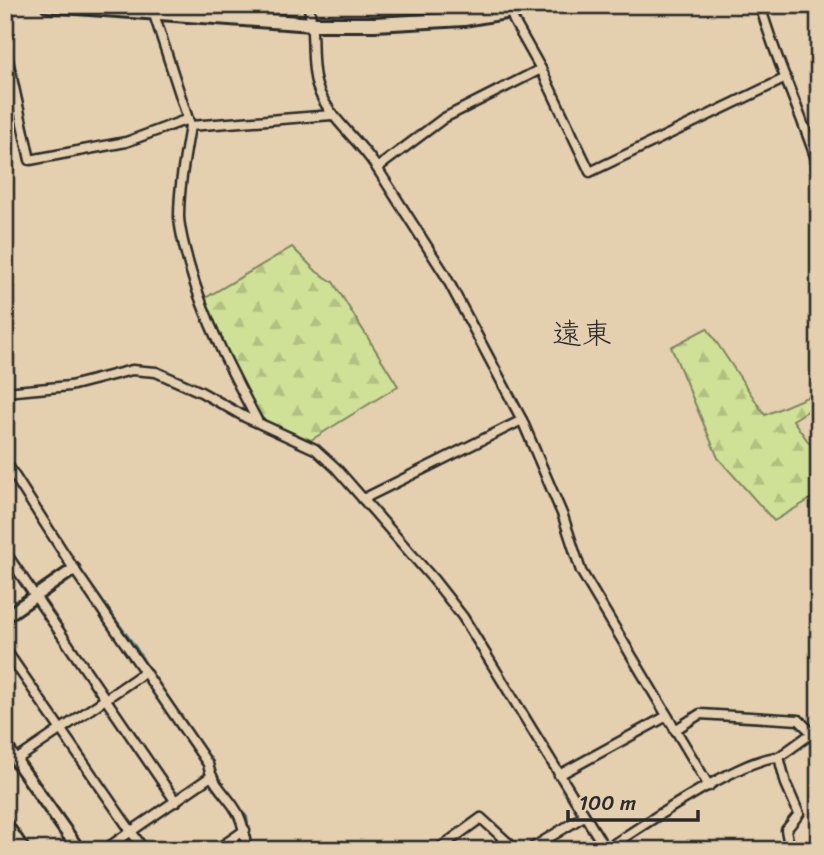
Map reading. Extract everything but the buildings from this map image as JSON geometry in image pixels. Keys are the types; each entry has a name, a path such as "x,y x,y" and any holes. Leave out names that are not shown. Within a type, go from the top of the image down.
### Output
{"main road":[{"path":"48,5 152,9 313,23 464,19 510,9 548,5"}],"street":[{"path":"308,5 313,23 316,83 323,101 332,115 360,143 444,273 522,420 563,516 581,571 709,786"},
{"path":"760,5 819,168"},
{"path":"152,9 189,122 181,179 179,220 185,249 210,326 258,422"},
{"path":"510,9 590,172 786,78"},
{"path":"5,46 10,88 30,160 126,142 189,122 332,115"},
{"path":"377,168 443,118 541,69"},
{"path":"5,392 69,386 120,372 142,371 162,375 315,449 336,468 463,617 606,849 709,786 741,769 779,757 815,731"},
{"path":"363,499 522,420"},
{"path":"5,461 74,569 208,764 210,777 235,808 245,830 246,850"},
{"path":"5,552 176,802"},
{"path":"5,617 74,569"},
{"path":"5,649 144,850"},
{"path":"16,760 145,672"},
{"path":"675,730 700,714 799,720 815,731 819,747"},
{"path":"559,775 667,716"},
{"path":"5,745 79,850"},
{"path":"779,757 786,784 799,814 786,830 790,850"},
{"path":"104,850 210,777"},
{"path":"528,850 584,816"},
{"path":"437,850 481,818 516,850"},
{"path":"5,823 24,850"},
{"path":"216,850 245,830"}],"green space":[{"path":"292,247 317,272 333,282 398,386 311,440 265,422 242,386 202,300"},
{"path":"707,328 765,415 819,392 819,404 793,420 819,457 819,494 774,521 718,458 671,347"}],"waterway":[{"path":"5,451 60,540"},
{"path":"79,569 135,646 164,694"},
{"path":"237,805 247,817 249,836"}],"district":[{"name":"遠東","path":"582,334"}]}
